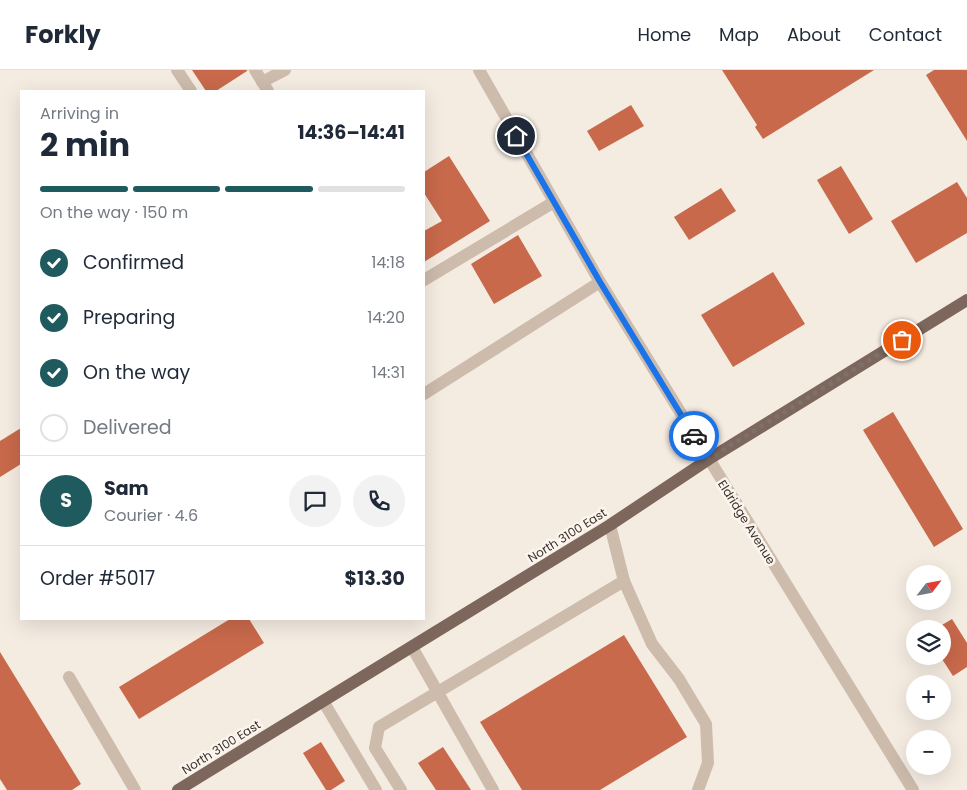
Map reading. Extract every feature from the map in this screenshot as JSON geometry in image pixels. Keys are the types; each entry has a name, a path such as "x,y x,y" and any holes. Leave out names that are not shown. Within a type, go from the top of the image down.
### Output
{"main road":[{"name":"North 3100 East","path":"178,790 610,525 708,459 967,300"}],"street":[{"path":"177,70 190,90"},
{"path":"255,70 265,87 285,70"},
{"name":"Eldridge Avenue","path":"479,70 600,282 913,790"},
{"path":"425,279 554,202"},
{"path":"425,393 600,282"},
{"path":"610,525 624,581 652,644 679,679 706,724 708,763 698,790"},
{"path":"401,790 375,748 380,726 437,694 624,581"},
{"path":"412,646 437,694 493,790"},
{"path":"69,677 135,790"},
{"path":"323,701 376,790"}],"building":[{"path":"192,70 247,70 218,90 205,90"},
{"path":"722,70 874,70 763,139 755,127 757,125"},
{"path":"934,70 967,70 967,141 926,75"},
{"path":"631,105 644,126 599,151 587,131"},
{"path":"449,156 490,221 425,261 425,230 442,221 425,195 425,171"},
{"path":"841,166 873,219 849,234 817,180"},
{"path":"957,182 967,198 967,233 916,263 891,221"},
{"path":"721,188 736,211 689,240 674,217"},
{"path":"518,235 542,276 494,304 471,264"},
{"path":"773,272 805,324 733,367 701,315"},
{"path":"893,412 963,529 934,547 863,430"},
{"path":"20,429 20,465 0,477 0,441"},
{"path":"952,619 967,643 967,667 953,676 946,665 951,665 950,620"},
{"path":"228,620 250,620 264,643 139,719 119,687"},
{"path":"624,635 687,737 600,790 522,790 480,722"},
{"path":"0,652 81,784 72,790 7,790 0,779"},
{"path":"321,742 345,781 331,790 326,790 303,753"},
{"path":"443,747 471,790 436,790 418,763"}],"way so far":[{"path":"694,436 708,459 902,340"}],"route":[{"path":"516,136 600,282 694,436"}]}
